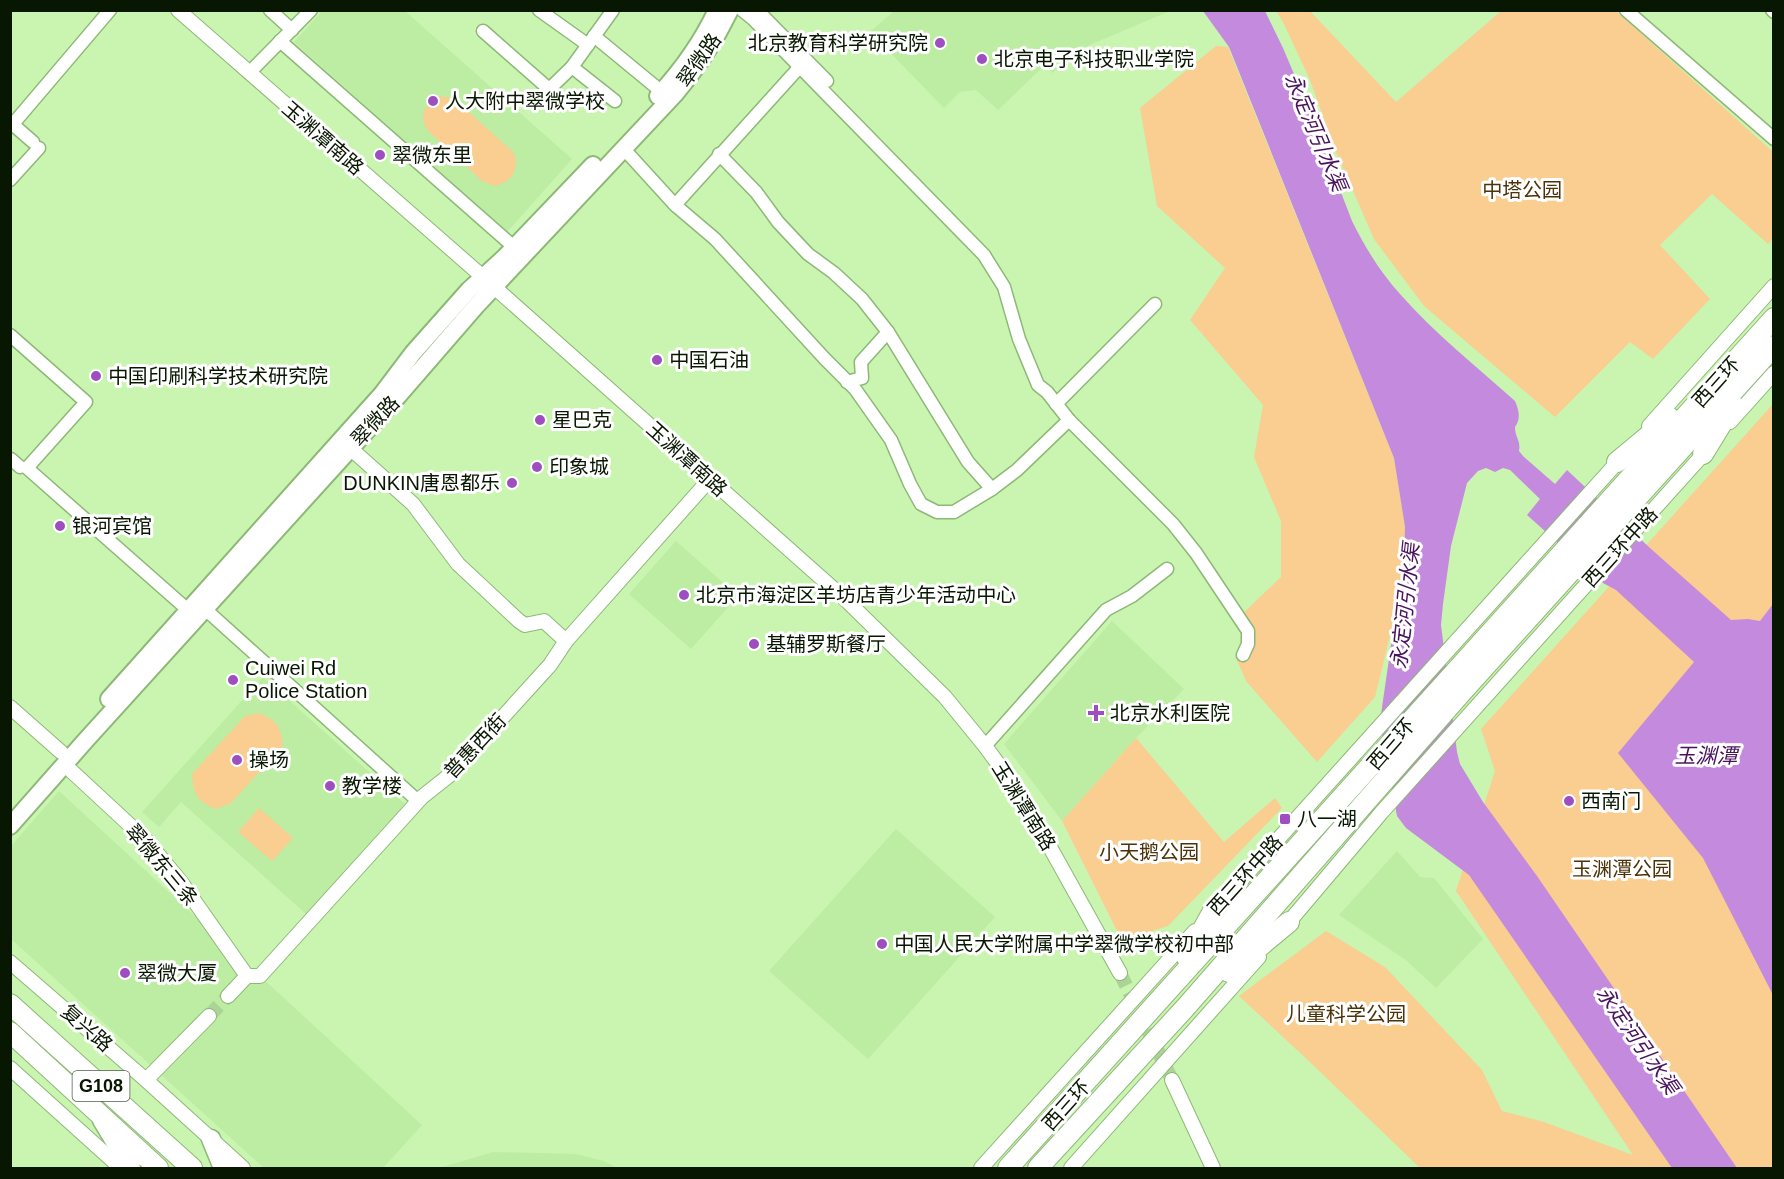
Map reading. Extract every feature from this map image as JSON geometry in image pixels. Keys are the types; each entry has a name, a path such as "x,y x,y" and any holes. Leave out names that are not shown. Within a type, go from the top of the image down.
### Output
{"highway":[{"name":"西三环","path":"1612,512 1773,318"},
{"path":"1703,454 1769,360"},
{"name":"西三环","path":"1008,1168 1562,553 1612,512 1769,360"},
{"path":"1617,462 1726,372"},
{"name":"西三环","path":"1038,1168 1185,1008 1462,692 1562,553"},
{"path":"1170,989 1213,911"},
{"path":"1185,1008 1289,922"},
{"name":"复兴路","path":"10,1004 192,1168"},
{"name":"G108","path":"10,1032 158,1168"}],"main road":[{"name":"翠微路","path":"10,809 63,758 205,609 398,396 514,248 662,92 688,60 717,10"},
{"name":"翠微路","path":"10,826 63,758 188,610 382,394 420,345 469,290 488,282 624,149 698,67 718,36 730,10"},
{"path":"98,1114 130,1168"},
{"path":"211,1140 223,1168"}],"street":[{"path":"10,180 36,145 12,123 110,10"},
{"name":"玉渊潭南路","path":"178,10 846,600 945,698 985,746 1021,795 1120,973"},
{"path":"270,10 292,30"},
{"path":"249,73 311,10"},
{"path":"538,10 591,41 662,92"},
{"path":"535,103 572,67 613,10"},
{"path":"742,10 802,63"},
{"path":"757,10 802,63 984,255 1004,287 1019,339 1038,385 1047,392 1068,420 1173,524 1196,553 1248,631 1248,644 1243,655"},
{"path":"1626,10 1773,139"},
{"path":"483,31 549,89"},
{"path":"280,41 514,248"},
{"path":"675,205 802,63"},
{"path":"572,67 615,101"},
{"path":"624,149 675,205 715,239 855,389 891,440 921,504 937,512 954,512 992,489 1017,470 1068,420"},
{"path":"719,154 756,192 778,222 808,254 834,273 862,299 888,332 968,462 992,489"},
{"name":"西三环中路","path":"1289,922 1381,813 1591,579 1612,512 1617,462 1773,286"},
{"path":"1056,404 1155,304"},
{"path":"847,382 862,378 861,362 888,332"},
{"path":"10,335 86,402 27,468 188,610"},
{"path":"350,448 413,504 458,564 519,621 525,625 544,621 566,641"},
{"name":"西三环中路","path":"981,1168 1469,628 1612,512 1703,454"},
{"name":"普惠西街","path":"228,996 247,976 260,976 418,801 451,774 550,665 566,641 710,479"},
{"path":"985,746 1106,610 1132,596 1167,569"},
{"path":"205,609 418,801"},
{"name":"翠微东三条","path":"10,707 147,841 181,882 247,976"},
{"path":"1071,1168 1289,922"},
{"name":"复兴路","path":"10,962 243,1168"},
{"path":"146,1080 208,1016"},
{"path":"10,1068 121,1168"},
{"path":"1172,1080 1213,1168"}],"shaded area":[{"name":"人大附中翠微学校","path":"322,11 405,11 572,159 507,232 294,42"},
{"name":"北京电子科技职业学院","path":"894,11 1170,11 1073,52 1053,73 1045,67 1042,68 998,110 976,90 960,92 944,108 870,32"},
{"name":"北京市海淀区羊坊店青少年活动中心","path":"676,541 738,596 691,649 629,594"},
{"name":"北京水利医院","path":"1112,621 1184,689 1136,738 1062,821 1004,744"},
{"path":"263,677 405,804 306,914 181,802 159,827 142,812"},
{"name":"翠微大厦","path":"59,791 422,1125 383,1168 264,1168 11,939 11,846"},
{"name":"中国人民大学附属中学翠微学校初中部","path":"896,829 995,917 868,1059 769,971"},
{"path":"1397,851 1420,877 1434,878 1483,939 1436,988 1407,961 1339,915"},
{"path":"493,1152 576,1154 604,1161 617,1168 439,1168"}],"green space":[{"name":"中塔公园","path":"1276,11 1310,11 1396,102 1501,11 1616,11 1773,152 1773,238 1768,244 1712,194 1660,245 1710,299 1653,359 1630,342 1555,417 1424,306 1374,239 1336,152 1310,80"},
{"path":"1216,46 1228,47 1394,458 1405,527 1404,556 1394,619 1375,697 1317,762 1246,681 1236,658 1244,638 1234,622 1281,577 1281,521 1254,457 1263,405 1190,320 1225,268 1157,206 1140,108"},
{"path":"439,96 452,98 458,102 514,153 516,165 510,178 495,186 482,181 427,130 423,119 424,110"},
{"name":"玉渊潭公园","path":"1773,404 1773,1168 1420,1168 1239,996 1326,931 1385,967 1482,1070 1502,1111 1544,1122 1633,1155 1456,891 1495,771 1481,729"},
{"name":"操场","path":"258,713 274,721 281,733 283,746 230,804 215,809 197,796 192,774 245,716"},
{"name":"小天鹅公园","path":"1136,738 1224,842 1275,798 1282,808 1168,926 1122,941 1062,821"},
{"path":"259,808 293,838 272,861 238,832"}],"water":[{"path":"1203,11 1265,11 1308,107 1352,221 1368,250 1386,277 1413,308 1441,336 1515,401 1519,414 1515,431 1519,451 1523,456 1555,484 1567,470 1731,620 1760,621 1773,604 1773,995 1703,858 1618,753 1694,662 1616,590 1603,583 1527,515 1540,499 1510,470 1503,468 1495,472 1486,468 1478,471 1467,483 1451,546 1441,625 1460,764 1483,802 1537,876 1737,1168 1672,1168 1469,875 1406,828 1397,816 1380,721 1404,556 1405,527 1394,458 1229,47"}],"tunnel":[{"path":"1120,973 1172,1080"},
{"path":"209,1016 228,996"}],"place":[{"name":"北京教育科学研究院","path":"940,43"},
{"name":"北京电子科技职业学院","path":"982,59"},
{"name":"人大附中翠微学校","path":"433,101"},
{"name":"翠微东里","path":"380,155"},
{"name":"中国石油","path":"657,360"},
{"name":"中国印刷科学技术研究院","path":"96,376"},
{"name":"星巴克","path":"540,420"},
{"name":"印象城","path":"537,467"},
{"name":"DUNKIN唐恩都乐","path":"512,483"},
{"name":"银河宾馆","path":"60,526"},
{"name":"北京市海淀区羊坊店青少年活动中心","path":"684,595"},
{"name":"基辅罗斯餐厅","path":"754,644"},
{"name":"Cuiwei Rd Police Station","path":"233,680"},
{"name":"北京水利医院","path":"1096,713"},
{"name":"操场","path":"237,760"},
{"name":"教学楼","path":"330,786"},
{"name":"西南门","path":"1569,801"},
{"name":"八一湖","path":"1285,819"},
{"name":"中国人民大学附属中学翠微学校初中部","path":"882,944"},
{"name":"翠微大厦","path":"125,973"}],"water label":[{"name":"永定河引水渠","path":"1316,132"},
{"name":"永定河引水渠","path":"1405,606"},
{"name":"玉渊潭","path":"1706,755"},
{"name":"永定河引水渠","path":"1638,1040"}],"park label":[{"name":"儿童科学公园","path":"1346,1014"}]}
